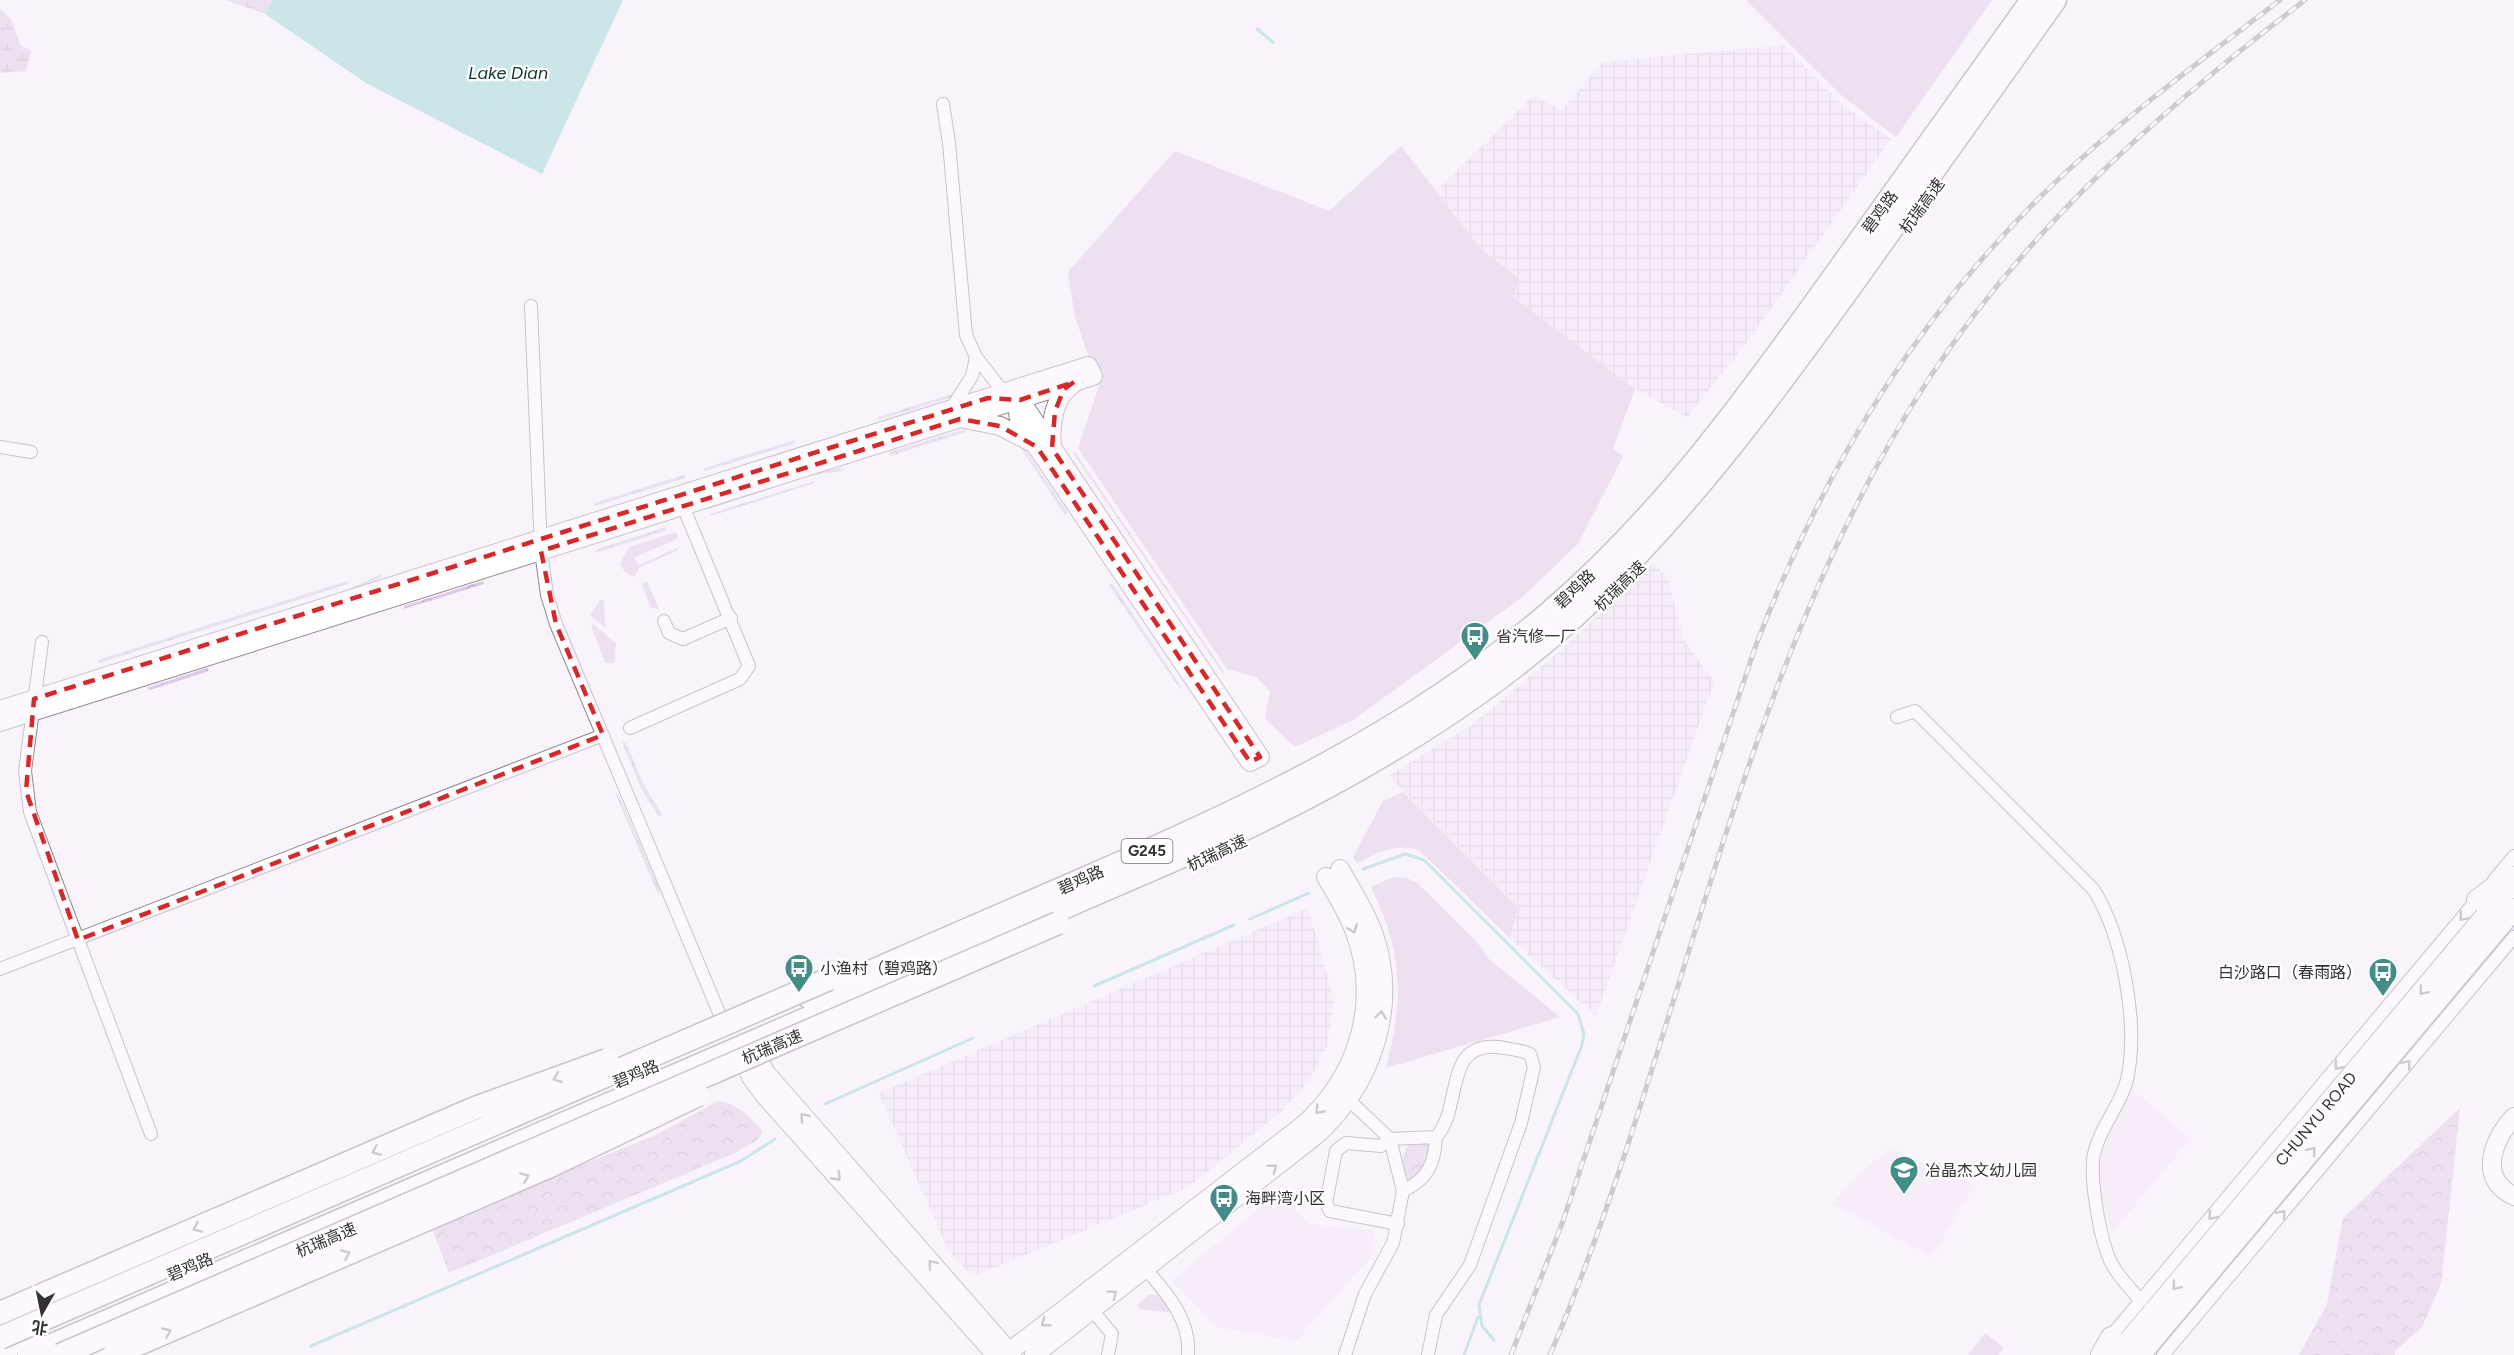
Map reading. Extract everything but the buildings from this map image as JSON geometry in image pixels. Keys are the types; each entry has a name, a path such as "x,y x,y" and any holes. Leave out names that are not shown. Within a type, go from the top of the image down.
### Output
{"highway":[{"path":"0,1338 829,979 1286,777 1397,714 1488,649 1529,616 1618,533 1697,445 1737,395 2019,0"},
{"name":"碧鸡路","path":"29,1355 740,1041 1271,795 1398,724 1514,642 1551,612 1613,552 1699,458 1776,357 2032,0"},
{"name":"碧鸡路","path":"0,1350 1282,812 1409,740 1528,655 1566,624 1629,564 1716,467 1796,363 2055,0"},
{"name":"杭瑞高速","path":"60,1355 1058,924 1270,829 1386,766 1496,694 1595,610 1673,532 1754,436 1802,374 2069,0"},
{"path":"113,1355 548,1167 1058,924"},
{"path":"0,1313 475,1108 829,979"}],"main road":[{"path":"2477,900 2514,872"},
{"name":"CHUNYU ROAD","path":"2101,1355 2114,1346 2514,882"},
{"name":"CHUNYU ROAD","path":"2140,1355 2514,909"}],"street":[{"path":"943,104 966,335 976,357 1004,397 1045,448 1260,757 1250,762 1045,448 1013,430 955,415"},
{"path":"531,306 541,545 547,595 556,624 603,735 740,1041 751,1077 766,1097 1006,1354 1301,1126 1323,1107 1340,1084 1358,1046 1364,1017 1366,988 1363,960 1355,931 1333,873 1374,936 1383,987 1377,1039 1366,1071 1349,1100 1315,1136 1034,1355"},
{"path":"955,415 975,367 976,357"},
{"path":"0,710 33,705 541,545 955,415 1004,397 1093,376 1088,366 1031,384 1004,397 955,415 683,506 541,545"},
{"path":"1045,448 1055,411 1065,389 1074,382"},
{"path":"0,447 31,452"},
{"path":"630,728 745,676 749,661 683,506"},
{"path":"664,621 669,633 682,639 731,618"},
{"path":"42,642 25,771 28,801 151,1134"},
{"path":"0,722 33,705"},
{"path":"1897,717 1914,711 2094,890 2106,910 2123,972 2130,1030 2130,1064 2122,1091 2095,1149 2092,1178 2107,1253 2115,1269 2141,1301"},
{"path":"0,969 603,735"},
{"path":"2095,1355 2114,1346 2141,1301 2514,856"},
{"path":"2163,1355 2514,937"},
{"path":"1403,1191 1414,1186 1428,1173 1435,1153 1436,1137 1446,1122 1460,1068 1470,1051 1485,1046 1521,1050 1530,1054 1534,1067 1521,1123 1470,1264 1436,1315 1428,1355"},
{"path":"1345,1355 1357,1312 1388,1256 1398,1224 1403,1191 1390,1139 1349,1100"},
{"path":"2514,1117 2501,1134 2491,1156 2496,1178 2502,1187 2514,1196"},
{"path":"1398,1224 1336,1214 1330,1211 1326,1203 1334,1157 1340,1148 1353,1143 1381,1146 1390,1139 1436,1137"},
{"path":"1146,1269 1178,1312 1185,1329 1188,1355"},
{"path":"1092,1310 1112,1334 1108,1355"}],"highlighted area":[{"path":"1074,382 1064,389 1055,411 1052,448 1260,757 1250,762 1037,447 1000,426 960,419 541,551 556,624 603,735 78,940 26,791 34,699 988,398 1020,400"}],"shaded area":[{"path":"1783,45 1840,103 1891,139 1745,345 1687,417 1635,389 1512,297 1519,277 1480,248 1436,191 1533,96 1562,110 1603,62"},
{"path":"1653,563 1668,578 1683,639 1714,682 1596,1016 1510,938 1518,906 1388,776 1472,725 1559,652"},
{"path":"1308,908 1334,1000 1327,1046 1308,1082 1285,1108 1189,1187 972,1277 948,1250 879,1093"},
{"path":"2129,1092 2135,1092 2191,1138 2113,1232 2101,1202 2097,1171 2101,1153"},
{"name":"冶晶杰文幼儿园","path":"1891,1148 1974,1185 1932,1257 1832,1204 1855,1177"},
{"path":"1277,1194 1310,1224 1374,1230 1371,1257 1296,1341 1216,1327 1172,1280"}],"green space":[{"path":"226,0 272,0 265,14"},
{"path":"1746,0 1992,0 1896,137 1841,95"},
{"path":"0,9 11,19 20,45 31,51 26,71 0,73"},
{"path":"1401,146 1480,248 1519,278 1513,297 1635,389 1613,449 1623,456 1578,544 1521,598 1353,720 1295,747 1265,719 1270,691 1256,677 1227,669 1078,448 1099,386 1075,317 1068,272 1175,151 1329,211"},
{"path":"955,393 956,396 879,420 878,417"},
{"path":"965,429 966,432 890,456 889,452"},
{"path":"795,440 796,443 705,471 704,468"},
{"path":"1021,448 1024,448 1068,513 1065,515"},
{"path":"1075,452 1225,673 1223,674 1073,453"},
{"path":"841,468 843,471 809,476 709,509 706,506 807,473"},
{"path":"684,475 685,478 595,506 594,503"},
{"path":"814,481 815,483 711,516 710,514"},
{"path":"666,527 667,530 596,553 595,550"},
{"path":"676,532 678,538 634,558 639,565 679,547 677,551 640,567 634,577 625,572 620,564 629,547"},
{"path":"381,574 382,577 345,595 99,669 343,592"},
{"path":"347,581 348,584 99,663 98,660"},
{"path":"483,581 484,584 404,609 404,606"},
{"path":"647,581 659,609 651,608 642,584"},
{"path":"1112,583 1182,688 1180,689 1109,585"},
{"path":"600,600 604,600 605,627 590,616"},
{"path":"593,624 616,643 614,663 605,663 591,625"},
{"path":"207,668 209,671 150,690 147,688"},
{"path":"622,742 626,743 644,785 662,815 658,816 641,788"},
{"path":"1403,792 1518,907 1510,938 1419,850 1394,848 1357,863 1353,857 1383,801"},
{"path":"615,793 618,793 660,891 658,894"},
{"path":"1393,877 1407,878 1417,883 1476,941 1489,959 1560,1017 1386,1068 1396,1019 1397,976 1395,955 1389,933 1371,887"},
{"path":"2481,905 2483,906 2113,1347 2122,1329 2461,923"},
{"path":"2514,923 2514,932 2327,1157 2322,1153"},
{"path":"718,1101 738,1108 753,1121 763,1132 756,1141 735,1153 449,1273 431,1226 658,1134"},
{"path":"2460,1108 2441,1284 2422,1327 2395,1351 2395,1355 2299,1355 2327,1304 2343,1218"},
{"path":"1422,1141 1429,1143 1432,1149 1427,1168 1410,1181 1404,1176 1403,1158 1408,1145"},
{"path":"2311,1166 2316,1170 2159,1355 2152,1355"},
{"path":"1150,1294 1163,1296 1174,1313 1140,1309 1137,1305"},
{"path":"1985,1333 2004,1348 1998,1355 1968,1355"}],"water":[{"name":"Lake Dian","path":"272,0 623,0 542,174 366,83 265,14"}],"waterway":[{"path":"1257,29 1273,42"},
{"path":"1363,869 1405,854 1424,860 1578,1014 1584,1034 1582,1045 1479,1305 1482,1326 1494,1340"},
{"path":"1250,919 1309,893"},
{"path":"1094,986 1234,925"},
{"path":"825,1104 973,1038"},
{"path":"311,1346 741,1161 775,1139"},
{"path":"1464,1355 1478,1317"}],"railway":[{"path":"1511,1355 1563,1221 1756,645 1783,578 1847,451 1922,334 1965,279 2013,225 2064,174 2116,128 2280,0"},
{"path":"1550,1355 1597,1233 1640,1109 1719,856 1761,731 1808,609 1864,490 1930,377 1969,321 2055,219 2150,127 2305,0"}],"place":[{"name":"省汽修一厂","path":"1475,662"},
{"name":"小渔村（碧鸡路）","path":"799,994"},
{"name":"白沙路口（春雨路）","path":"2383,998"},
{"name":"冶晶杰文幼儿园","path":"1904,1196"},
{"name":"海畔湾小区","path":"1224,1224"}]}
